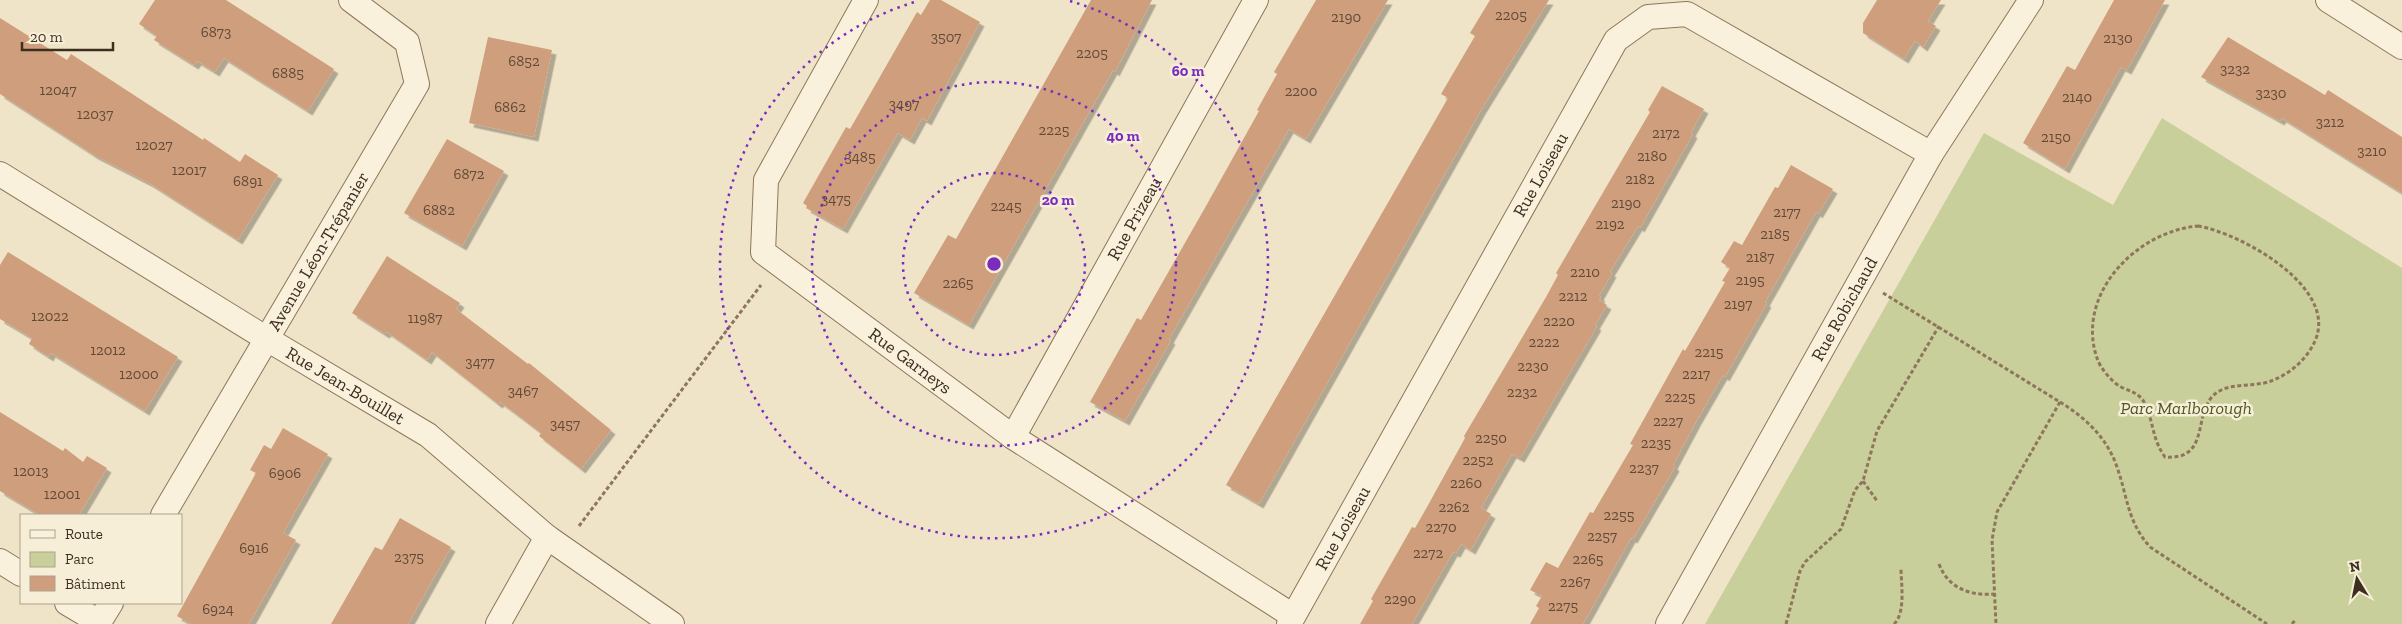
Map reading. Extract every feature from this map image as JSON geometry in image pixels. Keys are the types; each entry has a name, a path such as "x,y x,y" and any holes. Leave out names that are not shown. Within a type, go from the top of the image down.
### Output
{"street":[{"name":"Avenue Léon-Trépanier","path":"164,514 417,84 407,42 351,0"},
{"name":"Rue Garneys","path":"866,0 766,180 763,252 1013,436 1291,620"},
{"name":"Rue Prizeau","path":"1013,436 1256,0"},
{"name":"Rue Robichaud","path":"1668,624 1931,154 2031,0"},
{"path":"2328,0 2402,47"},
{"name":"Rue Loiseau","path":"1291,620 1616,40 1648,17 1687,14 1931,154"},
{"name":"Rue Jean-Bouillet","path":"0,174 267,339 428,435 554,543 672,624"},
{"path":"498,624 554,543"},
{"path":"0,561 20,573"},
{"path":"70,604 103,616"}],"path":[{"path":"2198,226 2214,229 2229,234 2280,265 2301,284 2316,311 2318,326 2316,339 2300,363 2271,382 2223,390 2214,394 2207,403 2196,445 2186,453 2175,458 2166,457 2160,449 2154,438 2145,403 2139,395 2121,387 2106,372 2097,359 2094,338 2094,315 2102,289 2131,255 2154,239 2181,228 2198,226"},
{"path":"554,543 778,262"},
{"path":"1861,279 1940,326 2060,402 2090,424 2111,451 2132,521 2138,534 2150,547 2267,624"},
{"path":"1786,624 1805,562 1841,529 1855,490 1863,481 1878,431 1940,326"},
{"path":"1996,624 1992,540 1997,512 2060,402"},
{"path":"1863,481 1877,501"},
{"path":"1939,564 1946,576 1959,588 1970,593 1994,594"},
{"path":"1894,624 1898,620 1900,609 1901,568"},
{"path":"2292,624 2296,619"}],"green space":[{"name":"Parc Marlborough","path":"2162,118 2402,268 2402,624 1705,624 1984,133 2113,205"}],"building":[{"path":"155,0 226,0 334,69 308,111 224,58 215,72 197,61 194,65 154,40 157,36 139,24"},
{"path":"930,0 941,0 980,22 927,121 922,118 910,140 898,133 843,229 806,208 807,206 803,203 846,127 850,129 917,12 921,15"},
{"path":"1091,0 1152,0 1115,72 1113,70 969,325 914,293 948,235 956,239"},
{"path":"1316,0 1388,0 1306,139 1289,129 1169,339 1171,340 1125,421 1090,402 1137,318 1141,320 1206,206 1259,111 1257,110 1277,74 1274,72"},
{"path":"1490,0 1549,0 1481,110 1259,504 1226,485 1448,98 1441,94 1475,36 1470,33"},
{"path":"1877,0 1941,0 1928,21 1936,26 1923,47 1915,41 1904,59 1863,33 1863,23"},
{"path":"2114,0 2165,0 2127,70 2121,67 2065,169 2023,143 2067,66 2075,70"},
{"path":"0,18 67,60 71,54 240,162 245,154 278,175 238,240 149,183 94,155 0,94"},
{"path":"488,37 552,50 534,137 469,123"},
{"path":"2228,37 2325,95 2328,90 2402,137 2402,193 2282,118 2280,121 2201,77"},
{"path":"1662,86 1704,109 1691,132 1693,134 1640,228 1638,226 1610,272 1612,273 1599,296 1601,297 1599,300 1607,305 1595,325 1597,326 1520,458 1512,454 1481,508 1491,514 1471,550 1461,544 1456,553 1453,552 1412,624 1360,624 1373,601 1371,599 1412,527 1415,528 1427,507 1465,438 1464,436 1546,297 1558,275 1556,273 1650,112 1648,110"},
{"path":"447,139 504,171 462,246 404,213"},
{"path":"1791,165 1833,189 1818,214 1816,212 1725,377 1723,375 1697,420 1673,465 1675,467 1633,539 1631,538 1583,624 1530,624 1539,608 1536,606 1542,596 1530,590 1539,574 1546,562 1558,568 1590,512 1593,513 1633,445 1630,444 1683,349 1685,351 1725,282 1722,281 1730,268 1721,262 1734,241 1742,245 1775,187 1778,188"},
{"path":"8,252 178,357 145,411 51,353 49,357 29,344 32,338 0,319 0,265"},
{"path":"387,256 460,303 456,309 529,363 611,430 581,469 539,436 541,433 500,402 498,404 432,352 427,360 387,332 385,334 352,313"},
{"path":"0,412 63,451 65,448 83,462 87,456 107,468 80,514 38,514 0,491"},
{"path":"283,428 328,454 283,533 296,540 249,624 191,624 177,616 256,473 250,470 264,445 271,449"},
{"path":"400,518 451,547 408,624 331,624 375,547 382,550"}]}
